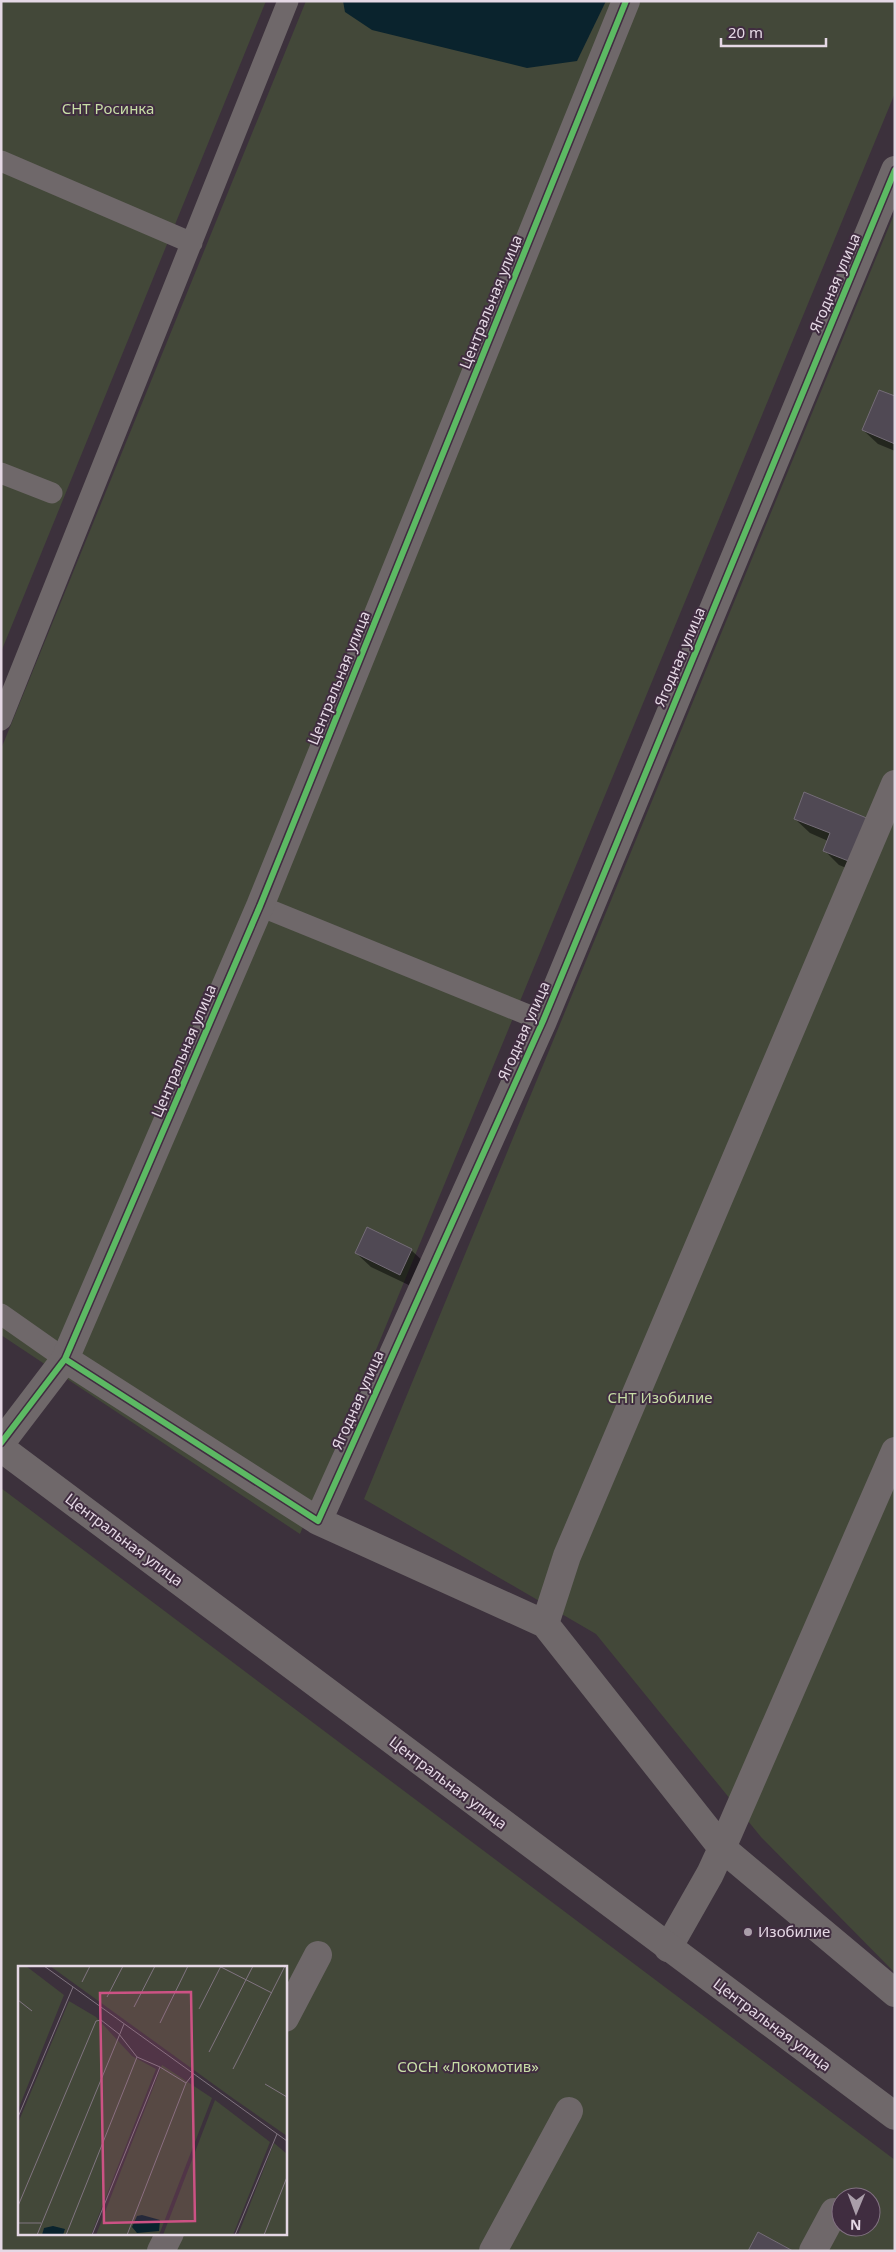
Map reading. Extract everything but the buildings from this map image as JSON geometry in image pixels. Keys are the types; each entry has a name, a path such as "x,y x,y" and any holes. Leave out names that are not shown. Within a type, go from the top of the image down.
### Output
{"street":[{"name":"Центральная улица","path":"65,1359 260,906 626,1"},
{"name":"Ягодная улица","path":"318,1521 542,1021 895,170"},
{"path":"545,1624 567,1556 895,784"},
{"path":"1,1443 65,1359 318,1521 545,1624 722,1848 895,1993"},
{"name":"Центральная улица","path":"1,1448 895,2116"},
{"path":"668,1948 722,1848 895,1452"},
{"path":"286,2016 318,1955"},
{"path":"493,2251 569,2111"},
{"path":"813,2251 831,2218"},
{"path":"161,2251 170,2234"}],"lane":[{"path":"1,720 288,1"},
{"path":"1,161 192,243"},
{"path":"1,473 52,493"},
{"path":"260,906 542,1021"},
{"path":"1,1314 65,1359"}],"green space":[{"name":"СНТ Росинка","path":"1,1 266,1 1,652"},
{"path":"306,1 895,1 895,93 300,1534 1,1335 1,749"},
{"name":"СНТ Изобилие","path":"895,212 895,1973 761,1837 596,1634 364,1499"},
{"name":"СОСН «Локомотив»","path":"1,1488 895,2160 895,2251 1,2251"}],"water":[{"path":"343,1 606,1 577,61 527,68 372,30 345,12"}],"cycle path":[{"path":"65,1359 260,906 626,1"},
{"path":"1,1443 65,1359 318,1521 543,1021 895,170"}],"place":[{"name":"Изобилие","path":"748,1932"}]}
